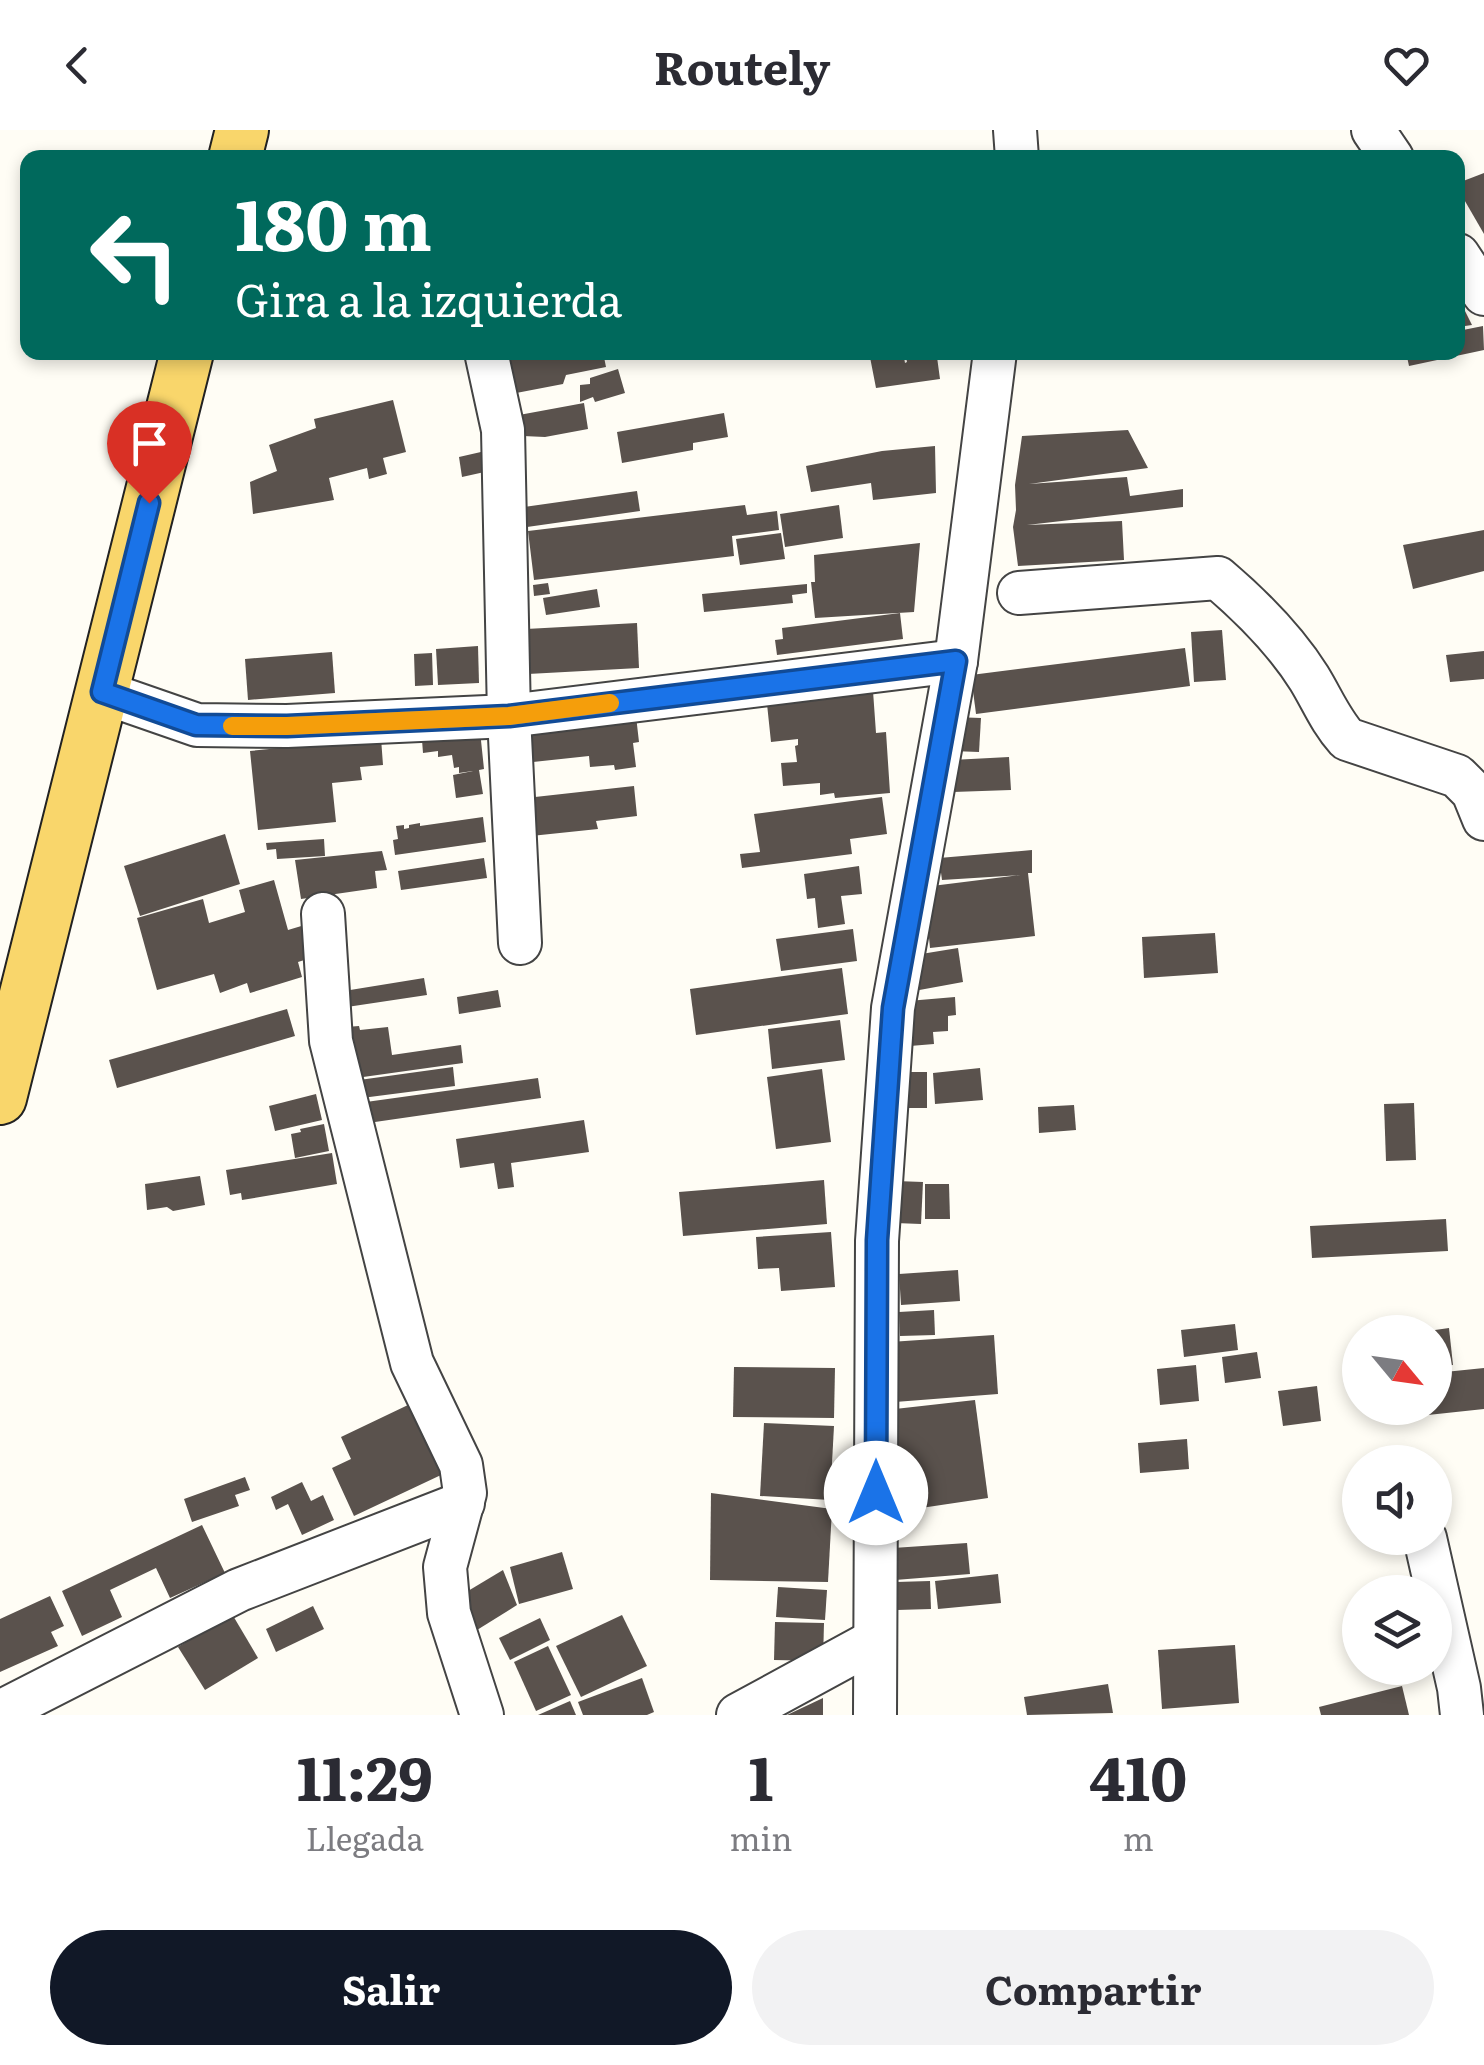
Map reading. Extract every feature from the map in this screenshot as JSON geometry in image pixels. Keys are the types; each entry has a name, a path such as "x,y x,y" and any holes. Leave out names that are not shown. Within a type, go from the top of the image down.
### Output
{"main road":[{"path":"0,1098 184,360"}],"street":[{"path":"1465,265 1484,294"},
{"path":"488,360 503,430 509,716 520,943"},
{"path":"875,1715 877,1240 885,1097 893,1008 956,661 994,360"},
{"path":"1019,592 1218,578 1253,608 1307,676 1347,739 1457,776 1474,792 1484,820"},
{"path":"102,692 196,725 287,726 509,716 956,661"},
{"path":"322,914 331,1042 412,1363 462,1465 465,1493 445,1567 449,1613 482,1715"},
{"path":"0,1712 240,1590 463,1503"},
{"path":"1429,1555 1462,1715"},
{"path":"738,1715 874,1641"}],"building":[{"path":"1484,173 1484,234 1465,201 1465,180"},
{"path":"1483,326 1484,350 1465,354 1465,330"},
{"path":"505,360 605,360 606,367 566,375 563,384 511,394"},
{"path":"871,360 937,360 940,379 876,388"},
{"path":"1408,360 1437,360 1409,366"},
{"path":"618,369 625,393 580,402 580,385"},
{"path":"393,400 406,452 383,458 387,474 369,479 367,468 329,478 334,500 253,514 250,482 277,471 269,445 316,428 314,419"},
{"path":"584,403 588,429 545,437 523,436 519,415"},
{"path":"724,413 728,437 693,443 693,450 622,463 617,432"},
{"path":"1128,430 1148,468 1029,484 1127,477 1130,496 1183,489 1183,507 1027,525 1122,521 1124,560 1018,566 1013,527 1022,436"},
{"path":"935,446 936,493 873,500 871,483 811,492 806,466 882,451"},
{"path":"494,449 498,469 462,477 459,457"},
{"path":"637,491 640,511 527,527 524,507"},
{"path":"745,505 747,515 777,511 779,530 732,536 734,556 534,580 528,531"},
{"path":"839,505 843,538 785,547 780,514"},
{"path":"1484,530 1484,571 1413,589 1403,545"},
{"path":"781,533 785,559 740,565 736,539"},
{"path":"920,543 914,612 815,618 811,582 815,582 814,555"},
{"path":"548,583 550,594 534,596 533,585"},
{"path":"807,584 807,593 792,595 793,603 704,612 702,594"},
{"path":"597,589 600,607 546,615 543,598"},
{"path":"900,613 903,639 777,655 775,640 783,639 782,628"},
{"path":"637,623 639,668 528,674 526,629"},
{"path":"1222,630 1226,680 1194,682 1191,632"},
{"path":"478,646 479,683 438,685 436,649"},
{"path":"1185,648 1190,686 976,714 971,675"},
{"path":"1484,651 1484,679 1450,682 1446,655"},
{"path":"332,652 335,693 248,700 245,659"},
{"path":"432,653 433,685 415,686 414,654"},
{"path":"873,691 876,733 886,732 890,793 835,798 834,793 820,795 820,783 783,786 781,763 797,762 798,739 771,742 767,704"},
{"path":"636,716 636,767 590,767 589,756 533,762 530,731"},
{"path":"954,717 981,718 979,752 952,751"},
{"path":"480,731 483,794 456,798 453,775 473,771 459,773 452,755 438,757 438,751 423,753 422,740"},
{"path":"381,738 383,765 360,767 362,780 332,783 336,822 258,830 250,751"},
{"path":"1009,757 1011,790 953,792 952,760"},
{"path":"634,786 637,816 596,821 598,829 531,836 526,798"},
{"path":"882,797 887,834 850,839 852,854 742,868 740,854 760,852 754,814"},
{"path":"483,817 486,842 395,855 396,826 404,825 404,829 420,823"},
{"path":"225,834 240,884 140,916 124,866"},
{"path":"324,839 325,856 277,859 276,849 267,850 266,843"},
{"path":"1032,850 1032,873 1028,873 1035,936 930,948 924,887 1021,875 942,880 939,858"},
{"path":"382,851 387,870 375,871 377,888 301,899 295,860"},
{"path":"484,858 487,878 401,890 398,871"},
{"path":"859,866 862,894 841,896 845,924 818,928 815,898 807,899 804,874"},
{"path":"274,880 288,930 308,924 317,956 298,962 302,977 250,993 247,983 220,993 214,974 157,990 137,918 203,899 209,923 245,912 239,890"},
{"path":"853,929 857,961 781,971 776,939"},
{"path":"1215,933 1218,973 1144,978 1142,937"},
{"path":"958,948 963,982 914,991 909,956"},
{"path":"842,968 848,1014 696,1035 690,989"},
{"path":"424,978 427,995 347,1007 344,991"},
{"path":"498,990 501,1007 459,1014 457,997"},
{"path":"955,997 956,1015 948,1016 948,1031 933,1032 934,1044 910,1046 908,1001"},
{"path":"287,1009 295,1036 117,1088 109,1060"},
{"path":"840,1020 845,1060 772,1069 768,1029"},
{"path":"359,1026 360,1030 388,1027 392,1055 461,1045 463,1063 356,1078 346,1027"},
{"path":"453,1067 455,1086 354,1099 352,1081"},
{"path":"980,1068 983,1100 935,1104 933,1073"},
{"path":"822,1069 831,1142 776,1149 767,1077"},
{"path":"898,1072 927,1072 927,1108 898,1108"},
{"path":"538,1078 541,1098 368,1123 366,1102"},
{"path":"316,1094 322,1120 275,1131 269,1106"},
{"path":"1414,1103 1416,1160 1386,1161 1384,1104"},
{"path":"1074,1105 1076,1130 1039,1133 1038,1107"},
{"path":"584,1120 589,1152 511,1163 514,1187 498,1189 494,1163 460,1168 456,1139"},
{"path":"324,1124 329,1151 295,1158 291,1134"},
{"path":"332,1153 337,1184 242,1200 241,1193 230,1195 226,1170"},
{"path":"200,1176 205,1205 173,1211 167,1207 147,1210 145,1184"},
{"path":"824,1180 827,1224 683,1236 679,1192"},
{"path":"896,1181 923,1182 921,1224 895,1223"},
{"path":"925,1184 949,1184 950,1219 925,1219"},
{"path":"1446,1219 1448,1251 1312,1258 1310,1226"},
{"path":"831,1232 835,1287 781,1291 779,1268 758,1269 756,1237"},
{"path":"958,1270 960,1301 901,1305 899,1274"},
{"path":"934,1310 935,1335 900,1336 899,1312"},
{"path":"1235,1324 1238,1350 1184,1357 1181,1330"},
{"path":"994,1335 998,1394 895,1402 890,1342"},
{"path":"1257,1352 1261,1378 1225,1383 1222,1357"},
{"path":"1196,1365 1199,1401 1160,1405 1157,1369"},
{"path":"734,1367 835,1368 834,1418 733,1417"},
{"path":"1484,1368 1484,1409 1452,1412 1452,1371"},
{"path":"1317,1386 1321,1421 1283,1426 1278,1391"},
{"path":"975,1400 988,1498 901,1511 895,1409"},
{"path":"408,1405 441,1475 354,1516 332,1468 351,1459 341,1437"},
{"path":"764,1423 834,1426 830,1500 760,1496"},
{"path":"1187,1439 1189,1469 1140,1473 1138,1443"},
{"path":"245,1477 250,1490 235,1495 239,1506 192,1522 184,1499"},
{"path":"302,1482 311,1501 323,1495 334,1520 302,1535 288,1504 276,1510 271,1497"},
{"path":"711,1493 832,1509 828,1582 710,1580"},
{"path":"202,1525 225,1573 170,1598 156,1568 110,1590 122,1617 82,1636 62,1591"},
{"path":"967,1543 970,1574 895,1580 893,1548"},
{"path":"562,1552 573,1589 519,1604 510,1567"},
{"path":"503,1570 517,1605 477,1630 458,1597"},
{"path":"998,1574 1001,1603 938,1609 935,1581"},
{"path":"930,1581 931,1609 897,1610 896,1582"},
{"path":"778,1587 827,1590 825,1620 776,1617"},
{"path":"50,1596 64,1626 51,1632 58,1646 0,1672 0,1619"},
{"path":"313,1606 324,1629 276,1652 266,1629"},
{"path":"232,1614 258,1658 205,1690 178,1647"},
{"path":"622,1615 647,1666 581,1697 556,1646"},
{"path":"540,1618 550,1640 510,1660 499,1638"},
{"path":"775,1622 824,1623 823,1661 774,1660"},
{"path":"1235,1645 1239,1703 1162,1709 1158,1650"},
{"path":"548,1646 571,1695 536,1711 514,1662"},
{"path":"642,1678 654,1712 583,1715 578,1702"},
{"path":"1108,1684 1113,1713 1027,1715 1024,1697"},
{"path":"1402,1686 1409,1715 1321,1715 1319,1707"},
{"path":"823,1698 823,1715 787,1715"},
{"path":"570,1701 576,1715 538,1715"}],"slow traffic":[{"path":"232,726 509,716 610,703"}],"route":[{"path":"149,503 102,692 196,725 287,726 509,716 956,661 893,1008 877,1240 876,1493"}]}
